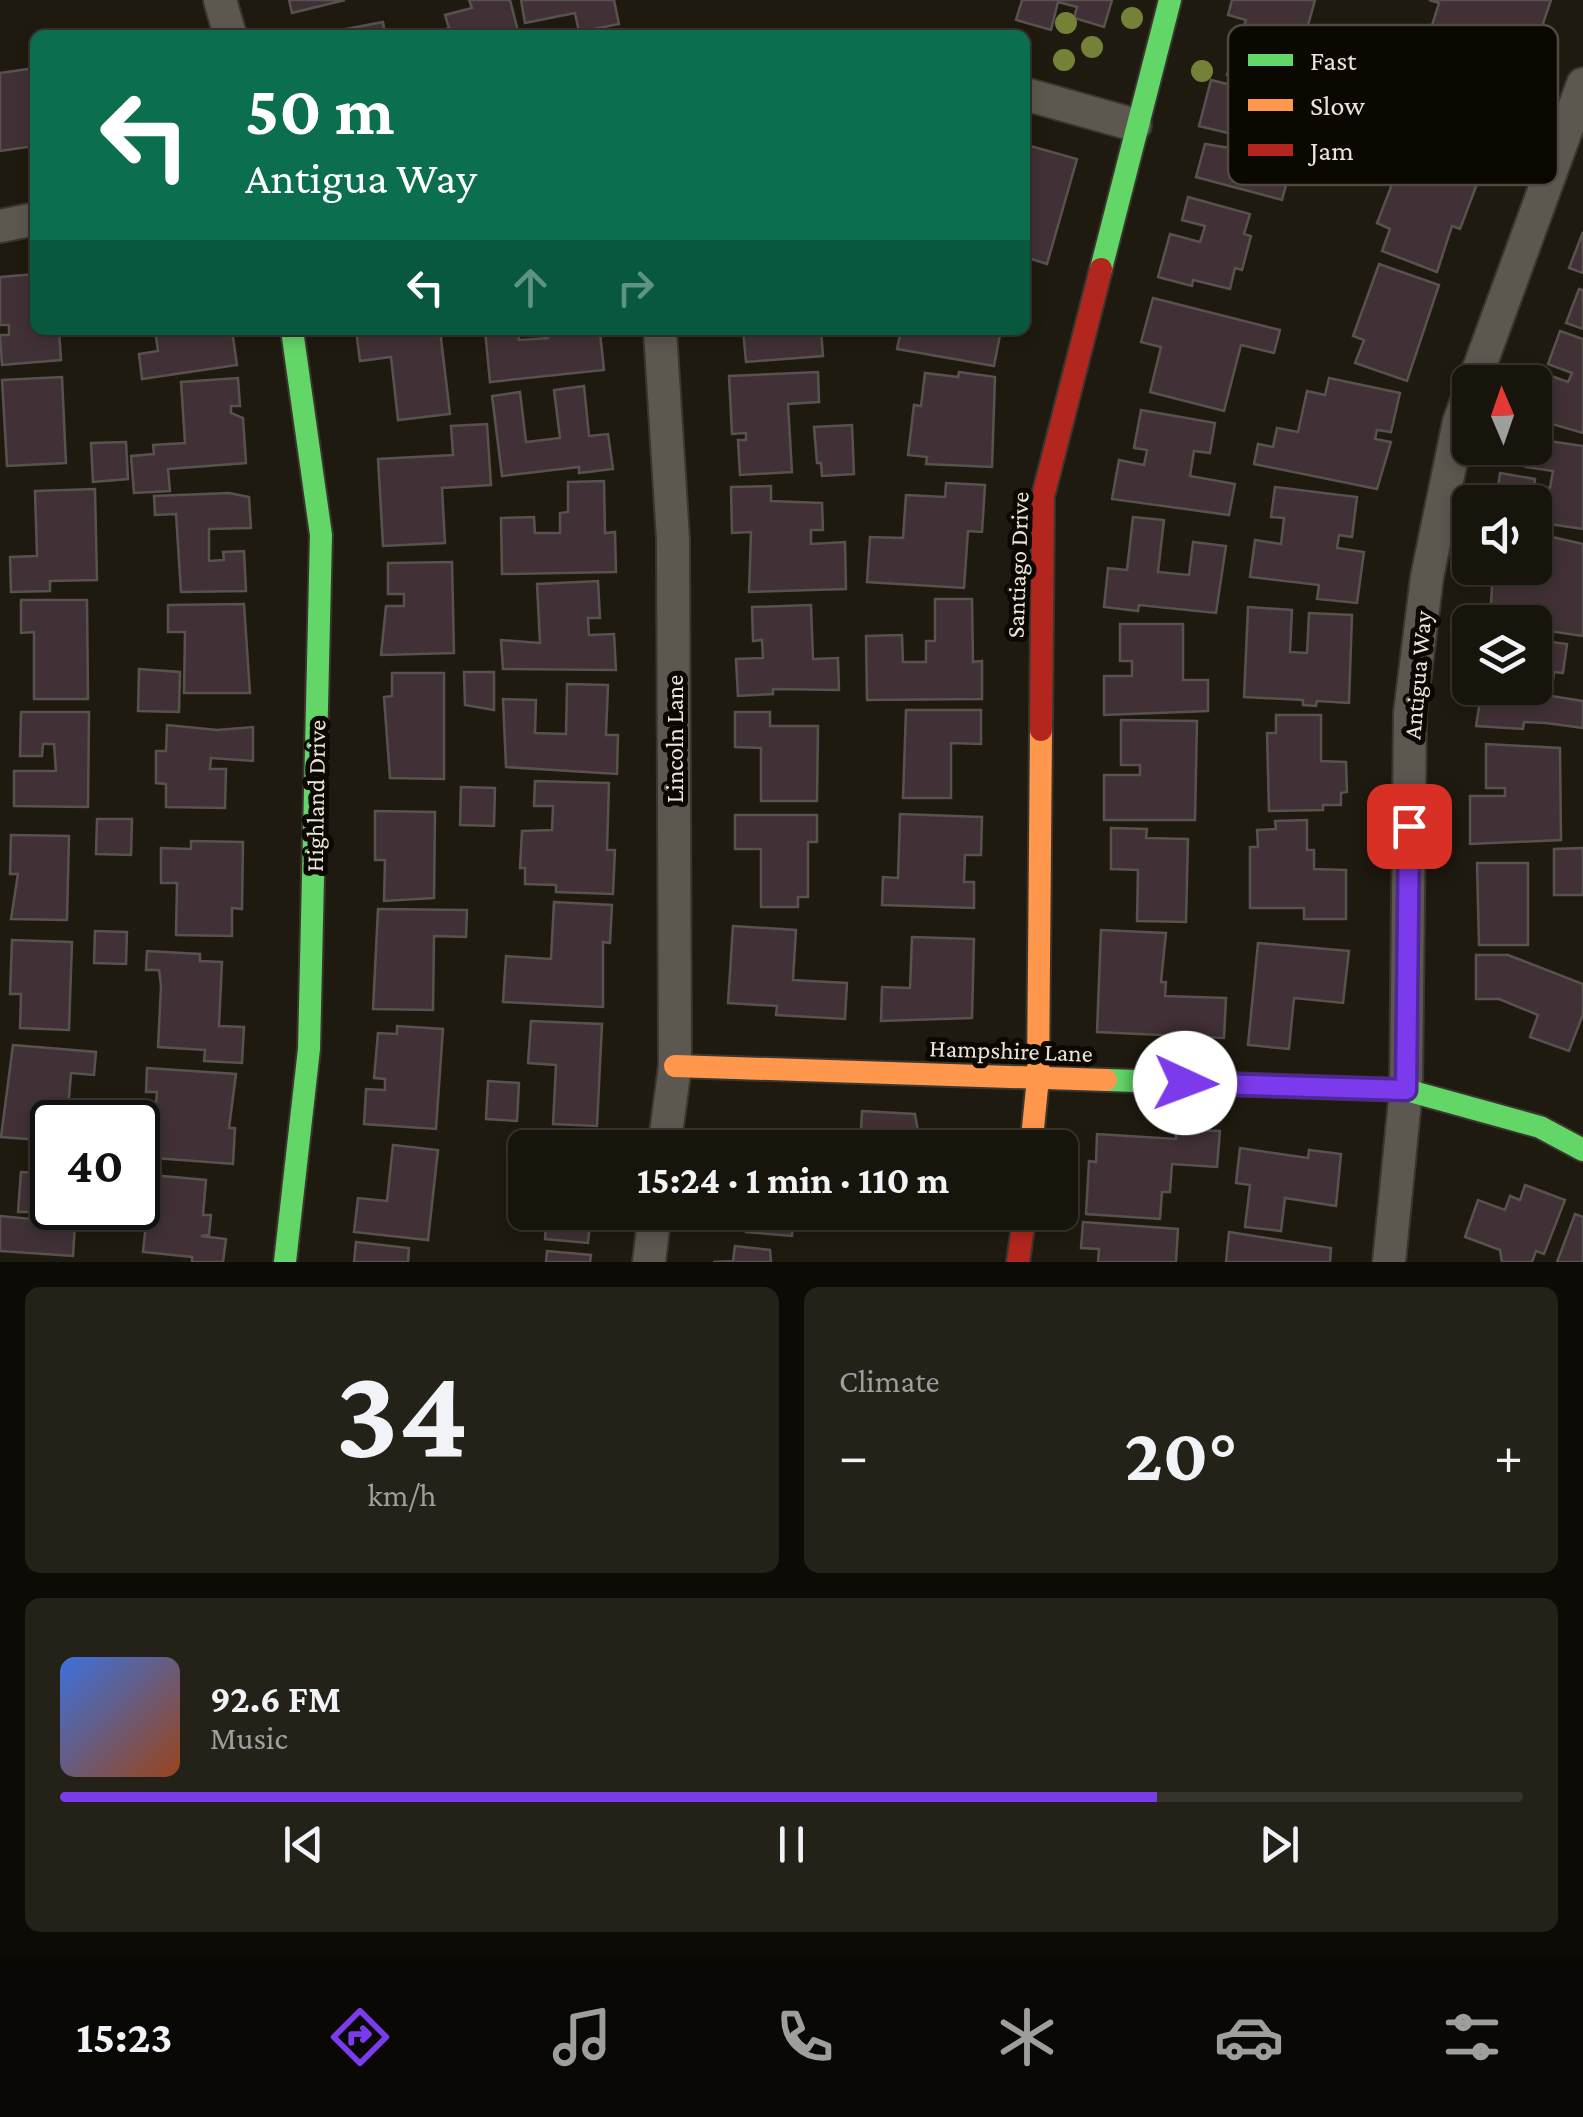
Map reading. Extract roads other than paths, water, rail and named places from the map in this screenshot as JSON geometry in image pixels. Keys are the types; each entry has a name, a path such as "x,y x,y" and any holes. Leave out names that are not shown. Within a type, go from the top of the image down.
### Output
{"street":[{"path":"220,0 229,30"},
{"name":"Santiago Drive","path":"1033,1130 1038,1078 1043,496 1170,0"},
{"path":"1558,152 1583,84"},
{"path":"1030,95 1136,125"},
{"path":"1480,365 1546,185"},
{"path":"0,226 30,221"},
{"name":"Highland Drive","path":"285,1262 309,1049 321,535 293,335"},
{"name":"Lincoln Lane","path":"660,335 673,539 675,1066 666,1130"},
{"name":"Antigua Way","path":"1389,1262 1406,1090 1410,713 1427,577 1452,456"},
{"name":"Hampshire Lane","path":"675,1066 1406,1090 1540,1127 1583,1150"},
{"path":"649,1262 653,1230"},
{"path":"1018,1262 1022,1230"}]}
